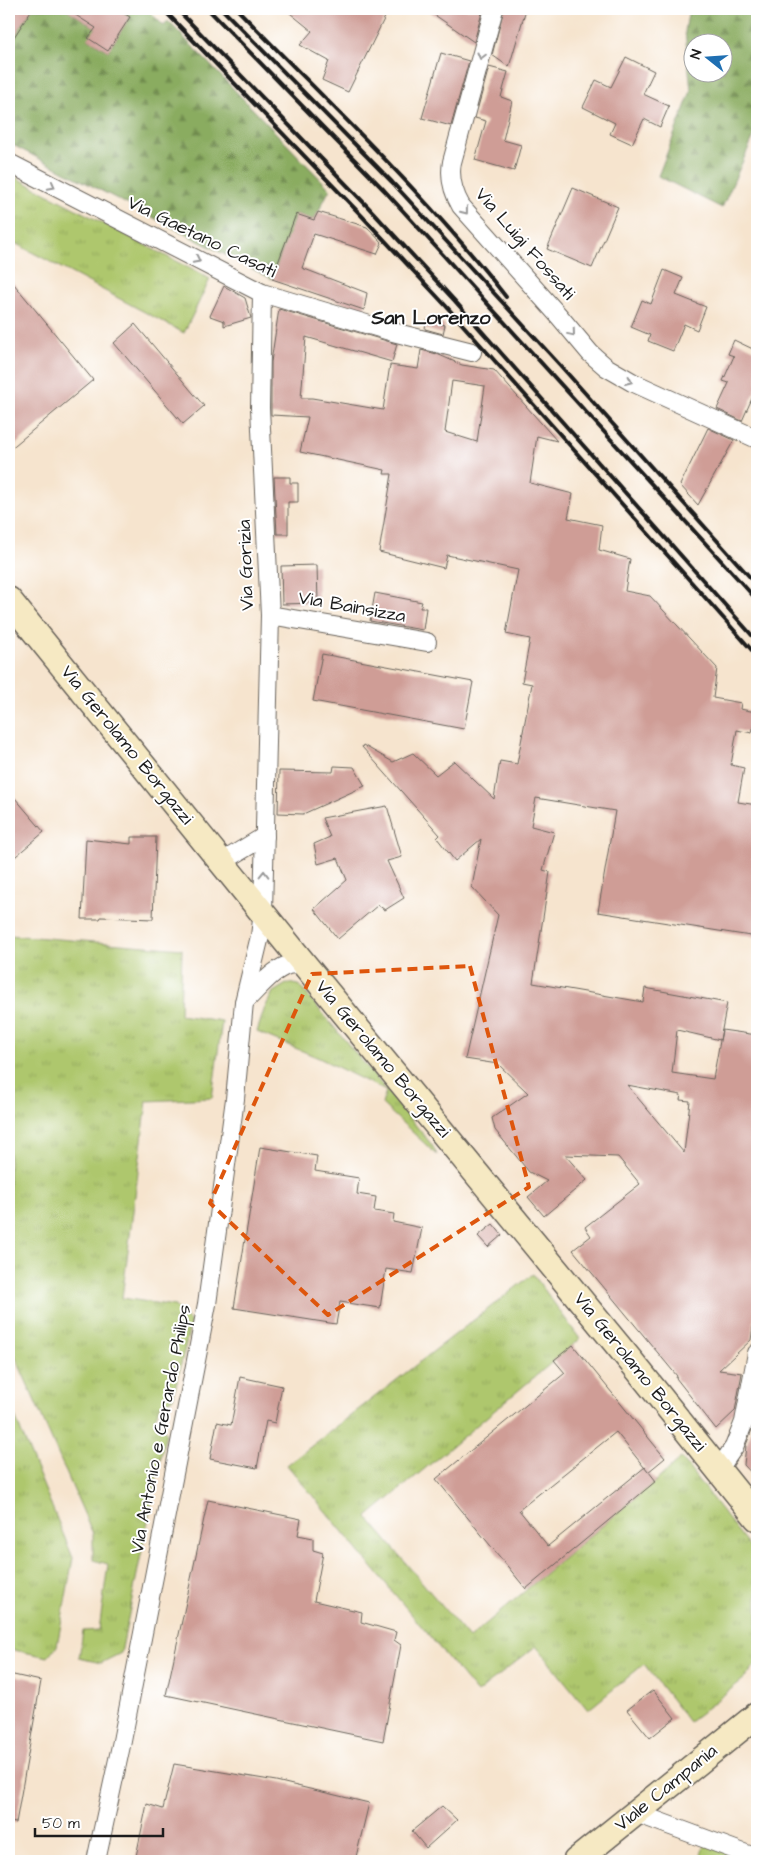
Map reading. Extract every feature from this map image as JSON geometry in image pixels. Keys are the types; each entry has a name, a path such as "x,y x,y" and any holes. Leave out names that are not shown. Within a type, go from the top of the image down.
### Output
{"main road":[{"name":"Via Gerolamo Borgazzi","path":"9,600 757,1518"},
{"name":"Viale Campania","path":"576,1861 757,1715"}],"street":[{"name":"Via Luigi Fossati","path":"494,9 452,162 453,187 460,206 590,353 606,367 622,378 757,439"},
{"name":"Via Gaetano Casati","path":"9,163 262,293 393,332 472,352"},
{"name":"Via Gorizia","path":"262,293 260,408 270,615 263,912"},
{"name":"Via Bainsizza","path":"270,615 427,642"},
{"path":"222,862 265,836"},
{"name":"Via Antonio e Gerardo Philips","path":"96,1861 124,1732 207,1304 235,1099 244,1002 260,936 263,912"},
{"path":"244,1002 275,973 288,965 304,964"},
{"path":"719,1469 734,1447 744,1422 757,1353"},
{"path":"636,1813 666,1822 757,1858"}],"highlighted area":[{"path":"470,966 529,1187 328,1315 210,1203 312,974"}],"green space":[{"path":"32,9 66,9 96,28 89,39 108,51 130,17 117,9 147,9 164,26 168,21 330,189 314,220 296,214 272,279 9,143 9,45"},
{"path":"689,9 757,9 757,129 722,208 658,176 691,91 690,82 734,82 734,32 685,32"},
{"path":"9,174 210,279 184,333 9,240"},
{"path":"9,935 182,949 180,1015 222,1021 212,1098 147,1101 122,1298 175,1306 191,1322 173,1398 159,1406 155,1420 166,1432 121,1653 101,1663 79,1658 83,1631 99,1630 108,1564 93,1560 93,1534 9,1342"},
{"path":"288,983 299,985 432,1145 437,1155 382,1104 386,1091 319,1058 257,1032 264,1010 273,992"},
{"path":"533,1274 580,1339 367,1517 469,1638 681,1458 757,1556 757,1663 745,1678 689,1722 644,1664 588,1710 536,1646 477,1693 287,1465"},
{"path":"9,1402 73,1558 57,1646 48,1657 9,1649"},
{"path":"705,1842 752,1861 699,1861"}],"building":[{"path":"9,9 32,9 9,45"},
{"path":"66,9 117,9 130,17 108,51 88,38 96,28"},
{"path":"285,9 389,9 348,92 322,80 329,61 300,45 312,31"},
{"path":"426,9 483,9 474,42"},
{"path":"504,9 526,9 509,67 492,55"},
{"path":"441,53 469,61 451,126 422,118"},
{"path":"626,57 654,71 643,94 669,106 660,127 644,119 632,144 610,134 615,123 583,107 596,80 611,87"},
{"path":"489,67 508,72 501,97 512,101 503,140 521,145 514,171 475,160 486,121 475,118"},
{"path":"573,188 618,207 592,268 547,249"},
{"path":"318,212 367,227 382,243 377,254 314,234 302,268 367,293 364,310 272,279 296,214 314,220"},
{"path":"664,270 683,278 676,295 706,307 697,330 684,324 673,351 648,341 650,335 631,327 642,300 651,304"},
{"path":"9,278 93,380 9,450"},
{"path":"224,286 245,298 251,318 224,326 224,321 210,316"},
{"path":"279,309 397,344 392,362 306,337 301,398 312,398 383,410 390,365 418,369 421,350 437,354 462,365 494,370 557,441 537,436 530,483 573,494 568,518 602,525 599,550 630,559 625,591 650,596 717,668 713,698 741,703 740,709 756,712 752,733 737,730 731,765 744,768 738,802 757,805 757,937 598,912 615,811 536,798 531,826 554,832 543,870 550,872 533,983 643,1002 645,988 727,1003 720,1040 677,1030 672,1073 713,1079 722,1030 757,1035 757,1300 751,1340 719,1370 742,1373 735,1411 716,1429 676,1378 677,1376 573,1250 591,1236 585,1227 640,1184 618,1157 565,1155 587,1180 544,1216 528,1197 547,1181 529,1172 495,1130 492,1118 528,1093 498,1064 465,1059 498,915 472,887 481,839 455,861 437,838 440,835 362,747 363,745 393,762 413,753 436,775 454,761 494,799 500,761 517,764 532,684 522,682 530,639 506,634 518,570 447,555 444,568 379,552 392,474 384,474 385,470 300,452 308,417 271,415 271,362","holes":["452,381 485,386 477,442 445,432","627,1085 681,1095 680,1100 690,1101 684,1153"]},
{"path":"426,321 445,325 443,334 425,329"},
{"path":"135,324 204,406 183,424 114,343"},
{"path":"734,340 757,351 757,387 742,421 717,409 729,383 723,381 734,356 728,354"},
{"path":"708,428 734,440 698,505 680,485"},
{"path":"274,477 290,477 290,483 298,483 298,502 288,502 288,534 277,534"},
{"path":"317,565 318,603 282,604 281,566"},
{"path":"375,593 422,602 420,608 426,608 423,630 370,621"},
{"path":"322,654 473,682 464,729 313,701"},
{"path":"334,766 354,767 365,786 303,814 278,813 279,771 333,772"},
{"path":"9,791 44,832 9,862"},
{"path":"387,806 402,857 387,861 404,898 385,910 378,905 338,939 314,909 347,880 338,858 318,864 314,844 330,837 322,818"},
{"path":"131,837 156,837 153,919 101,917 100,919 82,919 86,839 131,844"},
{"path":"260,1147 317,1156 315,1171 359,1178 357,1194 376,1197 374,1211 394,1214 393,1222 422,1228 413,1273 386,1269 380,1308 340,1302 336,1324 234,1308"},
{"path":"493,1224 502,1235 488,1247 478,1236"},
{"path":"573,1345 665,1458 649,1472 656,1481 526,1589 436,1479 565,1373 554,1360","holes":["616,1432 644,1467 548,1546 519,1510"]},
{"path":"240,1377 282,1386 275,1423 266,1421 257,1468 210,1459 217,1422 231,1425"},
{"path":"753,1427 757,1427 757,1479 744,1465 746,1445"},
{"path":"208,1500 301,1519 298,1535 313,1538 313,1550 323,1553 314,1601 362,1612 361,1622 396,1632 394,1640 401,1645 383,1741 166,1695"},
{"path":"9,1674 41,1681 16,1823 9,1822"},
{"path":"653,1690 675,1718 650,1738 627,1710"},
{"path":"174,1764 276,1781 369,1803 355,1861 135,1861 147,1804 163,1809"},
{"path":"442,1806 457,1820 426,1848 412,1831"}],"railway":[{"path":"163,9 446,306 757,656"},
{"path":"177,9 369,208 454,300 757,641"},
{"path":"208,9 384,190 757,600"},
{"path":"222,9 392,182 559,364 757,585"},
{"path":"237,9 410,185 506,297"}],"district":[{"name":"San Lorenzo","path":"431,318"}]}
